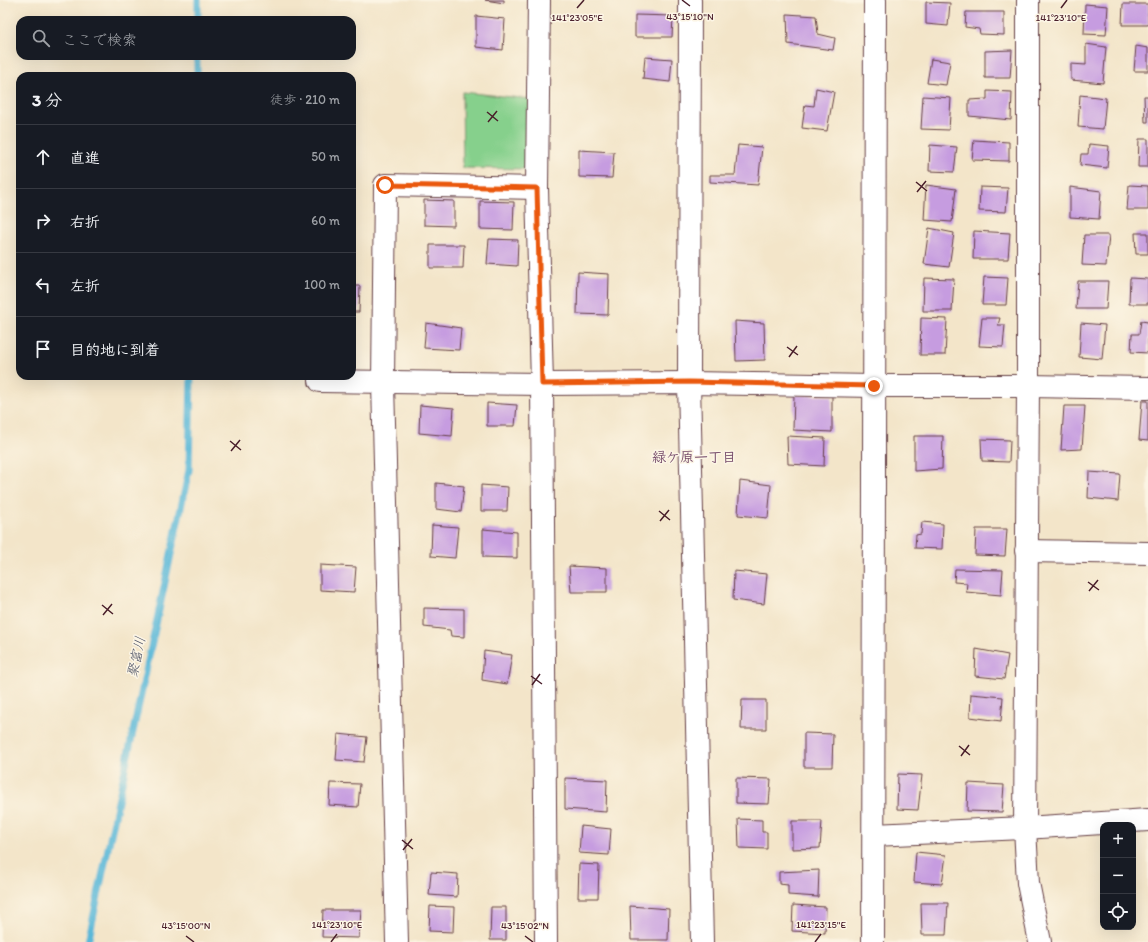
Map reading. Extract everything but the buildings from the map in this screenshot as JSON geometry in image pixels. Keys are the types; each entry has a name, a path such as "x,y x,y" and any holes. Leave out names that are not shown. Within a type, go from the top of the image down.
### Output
{"street":[{"path":"539,0 537,188 542,384 546,942"},
{"path":"690,0 689,382 702,942"},
{"path":"873,942 875,0"},
{"path":"1028,0 1028,386 1025,828 1028,883 1040,942"},
{"path":"397,942 383,383 385,185 537,188"},
{"path":"320,381 542,384 689,382 874,386 1148,388"},
{"path":"1026,551 1148,553"},
{"path":"874,835 1025,828 1148,820"}],"green space":[{"path":"462,92 531,99 528,169 463,168"}],"waterway":[{"name":"聚富川","path":"198,0 198,16"},
{"name":"聚富川","path":"197,60 197,72"},
{"name":"聚富川","path":"88,942 189,470 191,380"}],"district":[{"name":"緑ケ原一丁目","path":"694,457"}],"route":[{"path":"385,185 537,188 542,384 689,382 874,386"}]}
